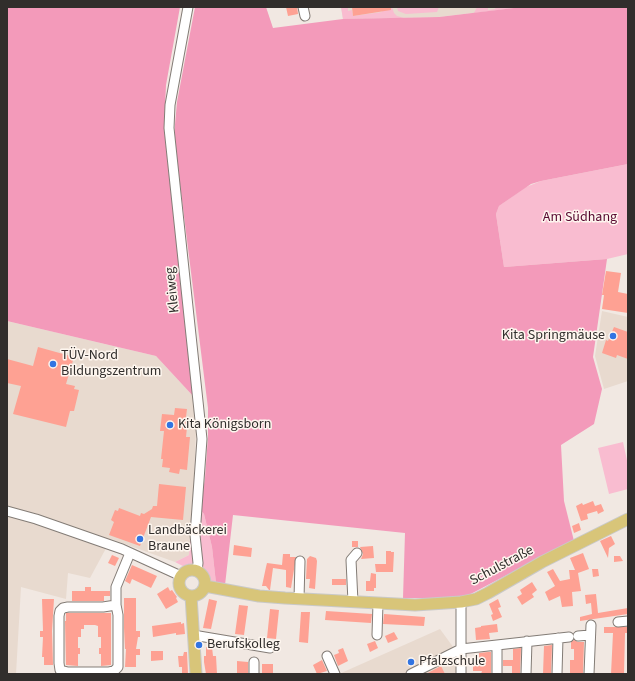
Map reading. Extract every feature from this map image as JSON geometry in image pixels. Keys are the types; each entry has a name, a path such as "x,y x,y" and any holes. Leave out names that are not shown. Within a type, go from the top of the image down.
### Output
{"main road":[{"name":"Schulstraße","path":"616,524 628,513"},
{"name":"Schulstraße","path":"205,586 259,596 299,599 415,604 461,602 476,599 542,562 628,519"},
{"path":"189,570 197,571 200,572 205,578 205,586 201,592 195,596 187,595 181,590 179,582 181,576 189,570"},
{"path":"191,596 196,674"}],"street":[{"name":"Kleiweg","path":"188,7 170,105 169,128 202,439 196,535 198,563 197,571"},
{"path":"7,512 36,520 126,551 181,576"},
{"path":"116,605 103,607 68,607 63,608 60,611 60,670 68,672 109,672 114,671 118,667 118,615 116,605 116,587 126,551"},
{"path":"353,602 351,560 357,554"},
{"path":"299,599 300,561"},
{"path":"461,602 461,674"},
{"path":"377,635 378,603"},
{"path":"618,622 628,621"},
{"path":"589,674 591,625"},
{"path":"193,635 270,648"},
{"path":"411,674 461,649 590,635"},
{"path":"557,674 558,638"},
{"path":"526,674 527,641"},
{"path":"496,674 497,645"},
{"path":"327,656 335,674"},
{"path":"254,662 254,674"}],"shaded area":[{"path":"7,7 180,7 166,85 164,128 193,396 156,356 7,321"},
{"path":"195,7 266,7 273,28 343,19 439,17 522,7 628,7 628,164 531,184 499,206 496,214 504,267 607,259 593,357 602,389 594,424 561,445 564,501 574,541 463,598 403,598 405,533 233,515 225,585 216,583 212,547 204,514 200,510 205,478 208,437 208,408 174,136 177,102"},
{"path":"341,7 522,7 439,17 343,19"},
{"name":"Kita Springmäuse","path":"602,311 628,317 628,381 604,389 595,356"},
{"path":"7,321 156,356 193,396 196,431 189,555 175,562 111,539 90,578 68,573 66,599 21,587 16,674 7,674"},
{"name":"Pfalzschule","path":"440,629 456,651 457,674 339,674"}],"green space":[{"path":"341,7 348,7 348,11 352,10 353,16 382,12 381,7 392,7 397,16 404,18 343,19"},
{"path":"397,7 439,7 437,12 406,14 398,11"},
{"path":"477,7 488,7 488,10 495,9 496,7 522,7 474,13"},
{"name":"Am Südhang","path":"628,164 628,254 607,259 504,267 496,214 499,206 526,187 541,181"},
{"path":"623,442 628,465 628,489 609,494 598,448"},
{"path":"193,505 204,514 212,547 216,583 175,562 189,555"}],"building":[{"path":"286,7 297,7 298,14 288,16"},
{"path":"352,7 391,7 391,10 353,16"},
{"path":"606,271 621,273 618,292 628,294 628,313 602,309 604,295 602,295"},
{"path":"614,327 628,332 628,359 617,355 616,358 602,353 606,340 608,341"},
{"path":"38,347 74,357 66,384 75,386 74,389 79,390 74,411 70,411 66,427 13,414 21,386 7,383 7,359 33,366"},
{"path":"175,408 187,409 186,417 188,417 186,437 190,437 187,470 180,469 179,474 169,472 170,468 162,467 163,459 161,459 164,431 160,431 162,414 174,415"},
{"path":"159,484 186,487 183,520 151,517 140,546 109,535 114,522 111,520 115,510 118,511 119,508 140,516 141,513 144,514 152,509 153,506 157,506"},
{"path":"593,501 595,506 601,504 604,511 598,514 597,511 587,514 588,519 581,521 576,506"},
{"path":"579,523 581,530 574,533 572,526"},
{"path":"611,536 615,544 609,548 608,558 600,541"},
{"path":"352,541 358,541 358,547 352,547"},
{"path":"234,545 252,548 251,557 233,555"},
{"path":"373,546 374,558 361,559 363,554 360,547"},
{"path":"386,551 394,552 393,572 376,572 375,564 386,564"},
{"path":"583,553 589,569 578,573 581,591 572,592 573,606 562,607 560,596 549,601 545,592 555,586 547,572 553,569 560,581 570,579 569,570 575,570 570,558"},
{"path":"283,554 290,554 290,557 296,557 291,588 286,587 286,570 273,568 270,590 266,586 262,586 267,563 282,565"},
{"path":"112,555 119,558 115,566 108,563"},
{"path":"310,556 316,558 317,561 315,589 309,588 310,579 306,579 307,559"},
{"path":"614,556 620,556 623,561 614,562"},
{"path":"132,565 157,576 151,588 132,579 130,584 125,581"},
{"path":"592,569 598,569 599,576 593,577"},
{"path":"371,573 376,574 376,588 374,588 374,591 366,591 366,581 370,581"},
{"path":"332,579 346,579 346,585 332,585"},
{"path":"532,582 537,590 532,594 534,597 522,605 517,597 522,594 520,590"},
{"path":"85,587 91,587 91,591 110,591 110,596 104,596 104,601 72,601 72,591 85,591"},
{"path":"168,587 177,597 178,602 166,609 157,594"},
{"path":"596,594 598,613 628,608 628,614 580,621 580,617 592,614 591,603 586,604 585,595"},
{"path":"124,598 136,598 136,631 140,631 140,637 138,637 136,649 140,649 140,655 136,655 136,667 125,667 126,649"},
{"path":"42,599 54,599 52,631 53,665 44,665 44,657 42,657 43,637 40,637 40,631 43,631"},
{"path":"209,599 217,601 211,629 203,628"},
{"path":"498,599 501,607 498,608 502,617 493,621 491,615 493,614 489,604"},
{"path":"239,605 248,606 244,635 235,634"},
{"path":"270,609 279,610 276,639 267,638"},
{"path":"326,611 372,614 371,623 325,620"},
{"path":"301,612 310,612 308,643 299,642"},
{"path":"66,613 111,613 111,665 101,666 101,654 99,654 99,648 101,648 101,637 98,637 98,626 84,625 84,629 81,629 81,637 78,637 78,648 80,648 80,654 78,654 78,666 66,665"},
{"path":"384,614 425,617 424,626 383,624"},
{"path":"181,622 181,624 184,623 185,634 176,635 176,633 153,637 152,626"},
{"path":"497,624 498,632 489,633 490,639 476,640 475,628"},
{"path":"604,627 628,627 628,633 625,633 624,674 611,674 613,633 604,633"},
{"path":"394,632 398,639 388,643 385,636"},
{"path":"574,640 584,642 583,674 570,674 570,660 574,660 574,649 571,649 571,642"},
{"path":"375,641 378,648 370,652 367,644"},
{"path":"552,645 551,674 543,674 544,646"},
{"path":"206,647 212,647 213,656 216,656 217,674 206,674 204,656 206,656"},
{"path":"343,648 348,661 338,666 334,655 339,653 338,650"},
{"path":"521,648 520,674 512,674 512,666 503,666 503,660 513,660 513,649"},
{"path":"151,651 163,651 163,660 151,661"},
{"path":"184,652 187,652 188,674 182,674 182,667 179,667 178,656 183,656"},
{"path":"491,652 491,674 481,674 482,671 473,671 473,664 479,664 479,653"},
{"path":"322,660 327,671 317,674 313,665"},
{"path":"237,661 248,662 248,673 237,673"},
{"path":"262,664 273,664 273,674 262,674"},
{"path":"441,666 445,674 426,674"}],"place":[{"name":"Kita Springmäuse","path":"613,336"},
{"name":"TÜV-Nord Bildungszentrum","path":"53,364"},
{"name":"Kita Königsborn","path":"170,425"},
{"name":"Landbäckerei Braune","path":"140,539"},
{"name":"Berufskolleg","path":"199,645"},
{"name":"Pfalzschule","path":"411,662"}]}
